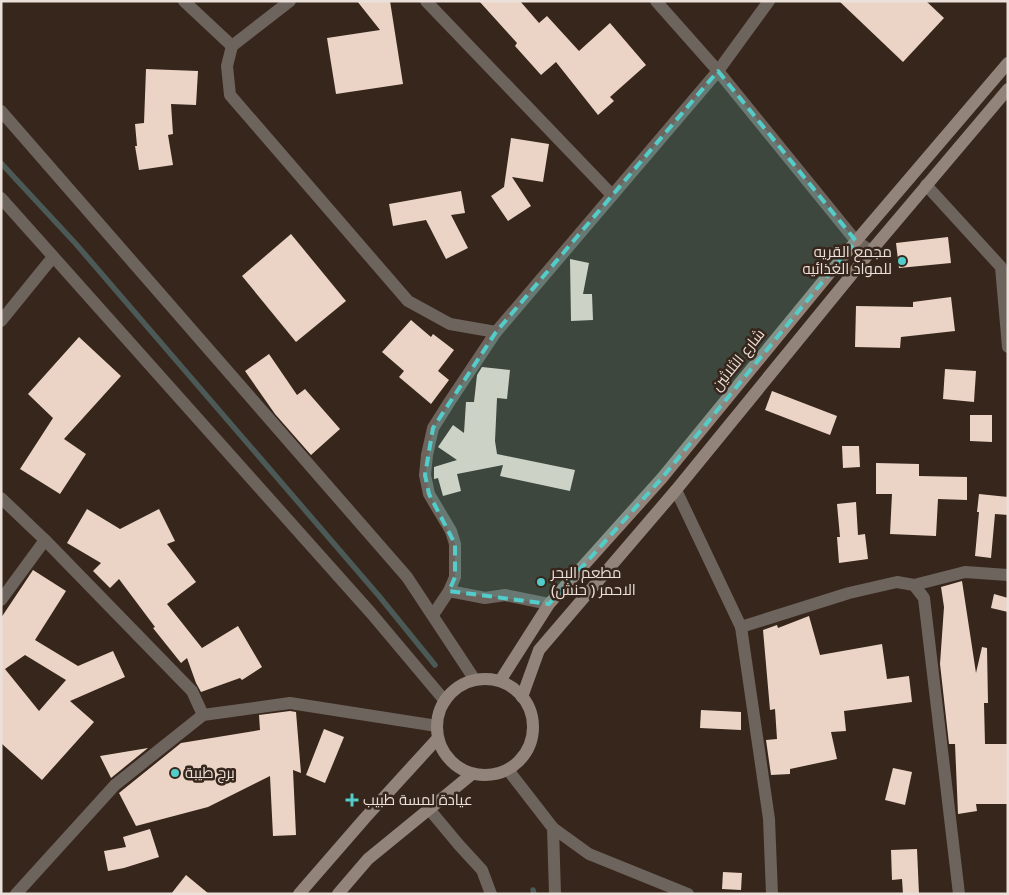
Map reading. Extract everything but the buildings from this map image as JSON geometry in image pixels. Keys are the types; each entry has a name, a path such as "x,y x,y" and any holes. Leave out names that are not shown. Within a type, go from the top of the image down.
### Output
{"main road":[{"name":"شارع الثلاثين","path":"500,680 549,604 662,478 856,241 1008,64"},
{"path":"522,697 539,650 676,490 871,251 1008,88"},
{"path":"474,680 500,680 511,686 521,694 533,716 532,741 527,753 508,770 490,775 472,774 450,760 443,750 438,732 439,713 445,701 458,688 474,680"},
{"path":"299,894 438,732"},
{"path":"338,894 368,859 472,774"}],"street":[{"path":"184,1 232,46"},
{"path":"290,1 232,46 226,66 230,96 408,301 450,324 496,332"},
{"path":"426,1 612,196"},
{"path":"656,1 718,71 856,241 871,251"},
{"path":"432,615 449,591 455,577 455,544 451,531 429,494 425,475 427,455 434,428 496,332 718,71 769,1"},
{"path":"1,111 407,577 474,680"},
{"path":"926,185 1004,267 1008,347"},
{"path":"1,198 371,614 445,701"},
{"path":"1,321 53,257"},
{"path":"676,490 741,627 769,819 772,894"},
{"path":"1,498 45,540 192,691 203,715"},
{"path":"1,600 45,540"},
{"path":"741,627 849,593 897,582 914,585 965,572 1008,574"},
{"path":"914,585 924,598 959,894"},
{"path":"449,591 485,598 505,595 549,604"},
{"path":"16,894 115,785 203,715 290,703 438,732"},
{"path":"508,770 553,828 589,854 688,894"},
{"path":"429,809 482,870 491,894"},
{"path":"553,828 555,894"}],"highlighted area":[{"path":"718,71 856,241 662,478 549,604 449,591 455,577 455,544 429,494 425,475 433,428 496,332"}],"waterway":[{"path":"1,163 76,244 379,596 435,665"},
{"path":"533,890 534,894"}],"place":[{"name":"مجمع القريه للمواد الغذائيه","path":"902,261"},
{"name":"مطعم البحر الاحمر ( حنش)","path":"541,582"},
{"name":"برج طيبة","path":"175,773"},
{"name":"عيادة لمسة طبيب","path":"352,800"}]}
